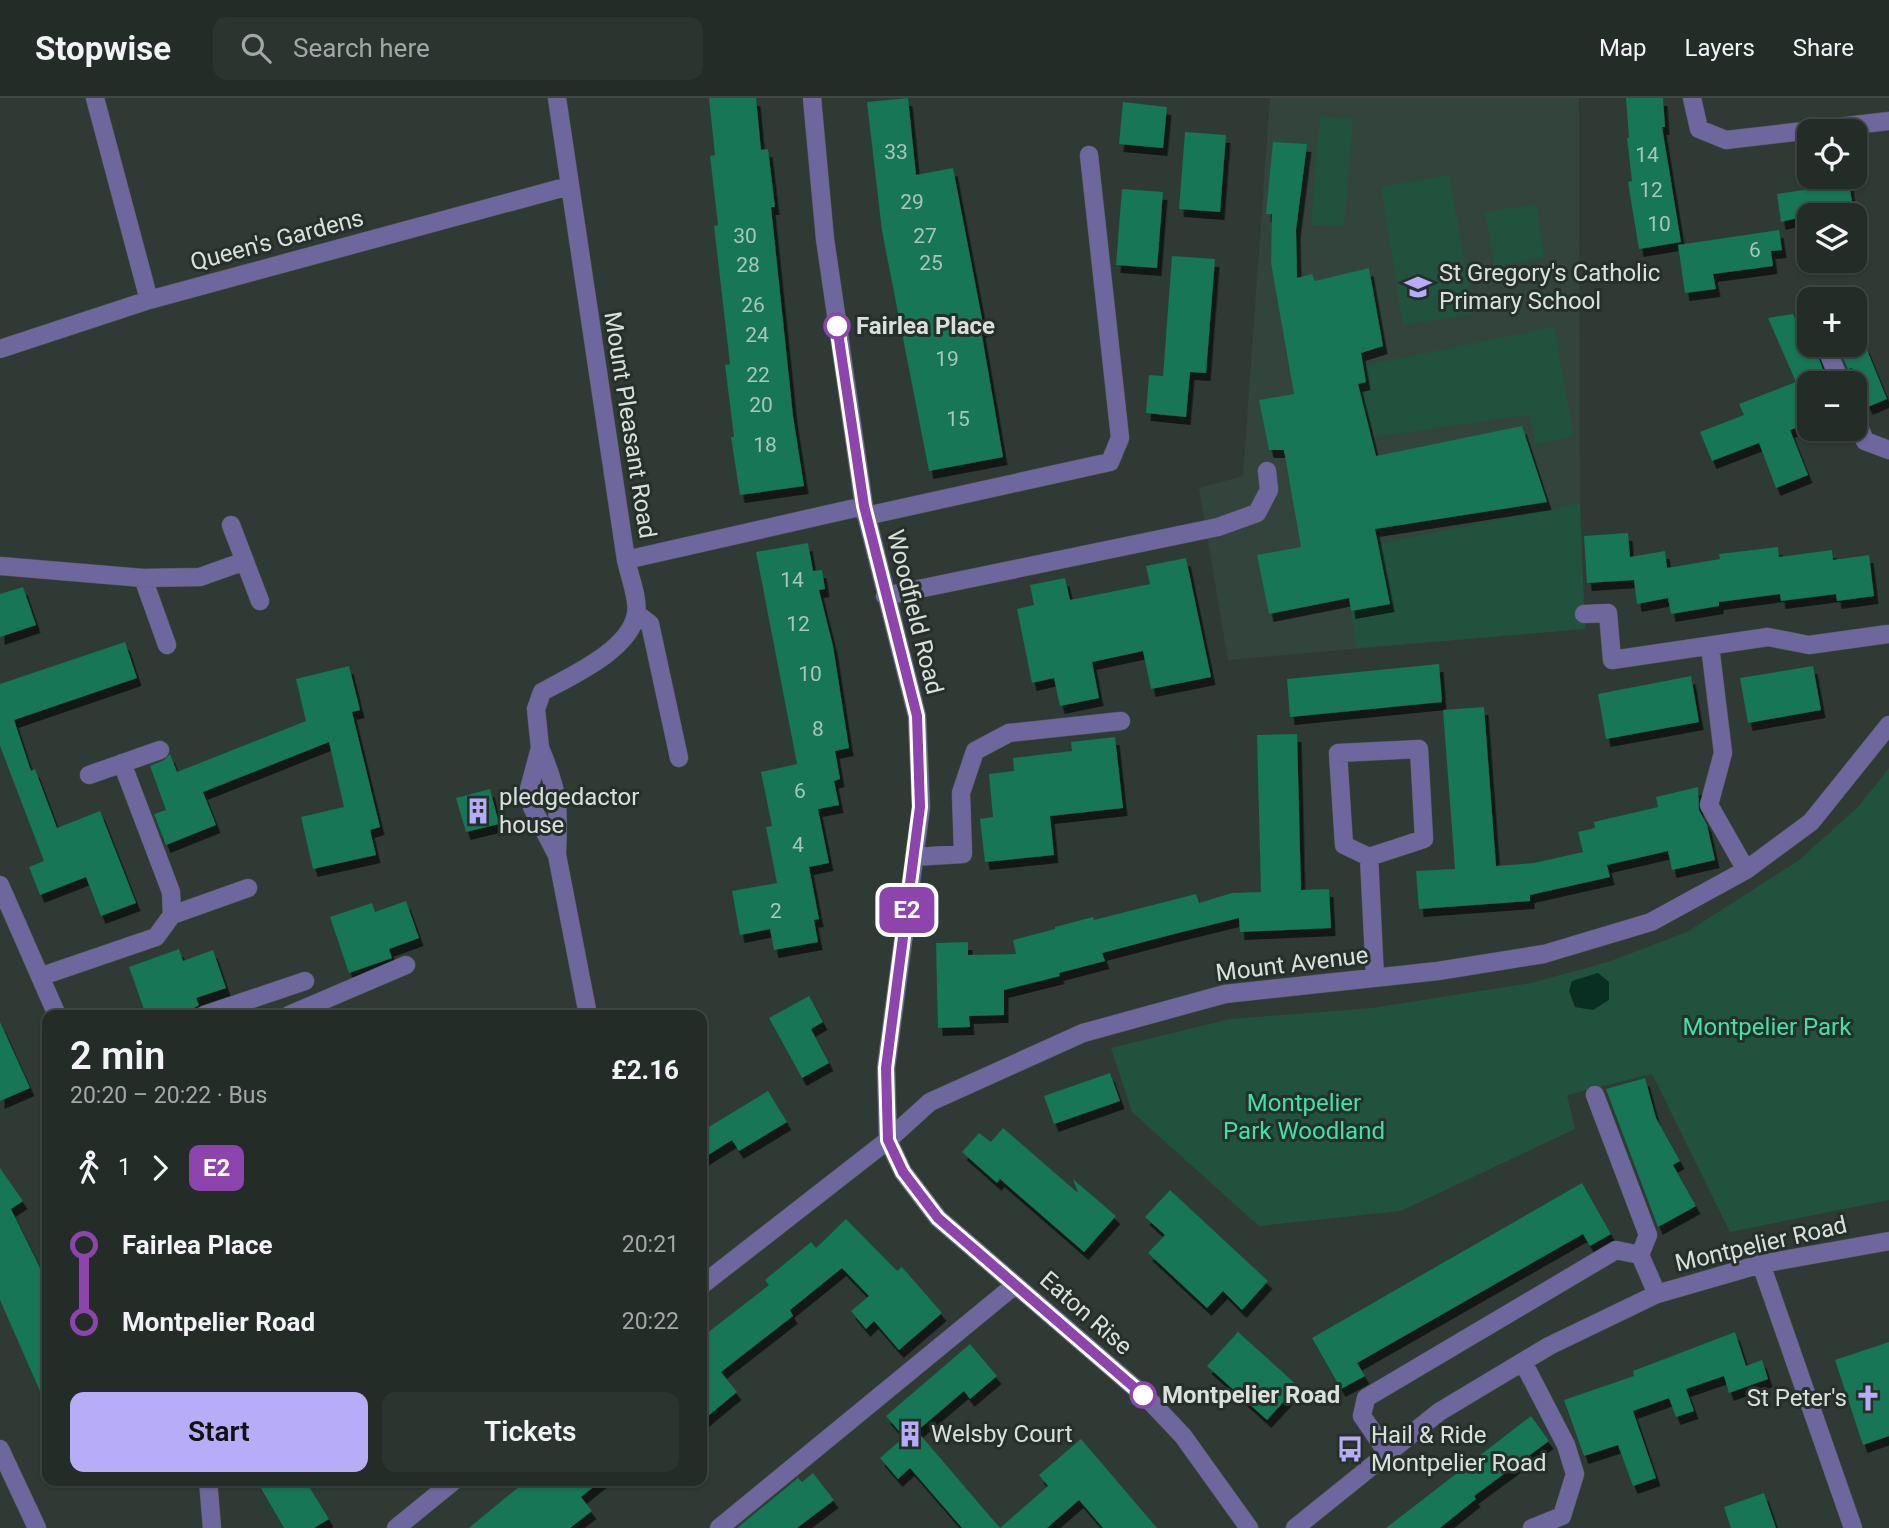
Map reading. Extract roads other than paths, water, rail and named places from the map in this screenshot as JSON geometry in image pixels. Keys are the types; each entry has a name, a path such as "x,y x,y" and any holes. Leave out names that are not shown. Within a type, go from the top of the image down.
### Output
{"street":[{"path":"95,98 149,300"},
{"name":"Mount Pleasant Road","path":"557,98 626,561 865,511"},
{"name":"Woodfield Road","path":"812,98 825,239 865,511 917,716 920,807 886,1068 888,1140"},
{"path":"1692,98 1699,129 1726,140 1889,121"},
{"path":"865,511 1110,462 1120,438 1089,155"},
{"name":"Queen's Gardens","path":"0,349 149,300 569,187"},
{"path":"1865,441 1889,450"},
{"path":"885,596 1218,527 1257,513 1269,490 1267,471"},
{"path":"231,524 260,601"},
{"path":"0,566 143,579 200,577 245,561"},
{"path":"588,1010 557,855 559,804 556,785 540,748 536,709 542,692 594,663 624,640 637,614 626,561"},
{"path":"143,579 167,645"},
{"path":"1584,614 1608,613 1612,660 1768,637 1810,645 1888,634"},
{"path":"637,614 650,624 679,758"},
{"path":"1710,646 1723,753 1709,805 1746,870"},
{"path":"914,857 963,854 961,793 975,751 1009,733 1121,721"},
{"name":"Mount Avenue","path":"707,1281 888,1140 930,1102 1083,1033 1225,994 1376,978 1544,954 1651,922 1746,870 1811,822 1889,725"},
{"path":"540,748 529,789 532,807 557,855"},
{"path":"1419,749 1424,839 1369,857 1344,845 1338,753 1419,749"},
{"path":"89,775 160,750"},
{"path":"122,763 171,892 172,915"},
{"path":"1369,857 1376,978"},
{"path":"0,885 42,975 55,1010"},
{"path":"42,975 156,937 172,915 248,888"},
{"path":"301,1010 406,965"},
{"path":"219,1010 305,981"},
{"path":"1595,1095 1648,1235 1640,1255 1657,1294"},
{"name":"Eaton Rise","path":"888,1140 903,1172 938,1218 1148,1399 1183,1436 1250,1528"},
{"name":"Montpelier Road","path":"1295,1528 1439,1412 1523,1362 1657,1294 1761,1264 1889,1241"},
{"path":"1388,1454 1362,1416 1366,1398 1616,1250 1640,1255"},
{"path":"1761,1264 1853,1528"},
{"path":"719,1528 1015,1285"},
{"path":"1523,1362 1566,1445 1575,1474 1562,1516 1532,1528"},
{"path":"0,1449 37,1528"},
{"path":"208,1486 212,1528"},
{"path":"396,1528 448,1486"}],"place":[{"name":"St Gregory's Catholic Primary School","path":"1418,287"},
{"name":"Fairlea Place","path":"837,326"},
{"name":"pledgedactor house","path":"478,811"},
{"name":"Montpelier Road","path":"1143,1395"},
{"name":"St Peter's","path":"1868,1398"},
{"name":"Welsby Court","path":"910,1434"},
{"name":"Hail & Ride Montpelier Road","path":"1350,1449"}],"park label":[{"name":"Montpelier Park","path":"1767,1027"},
{"name":"Montpelier Park Woodland","path":"1304,1117"}]}
